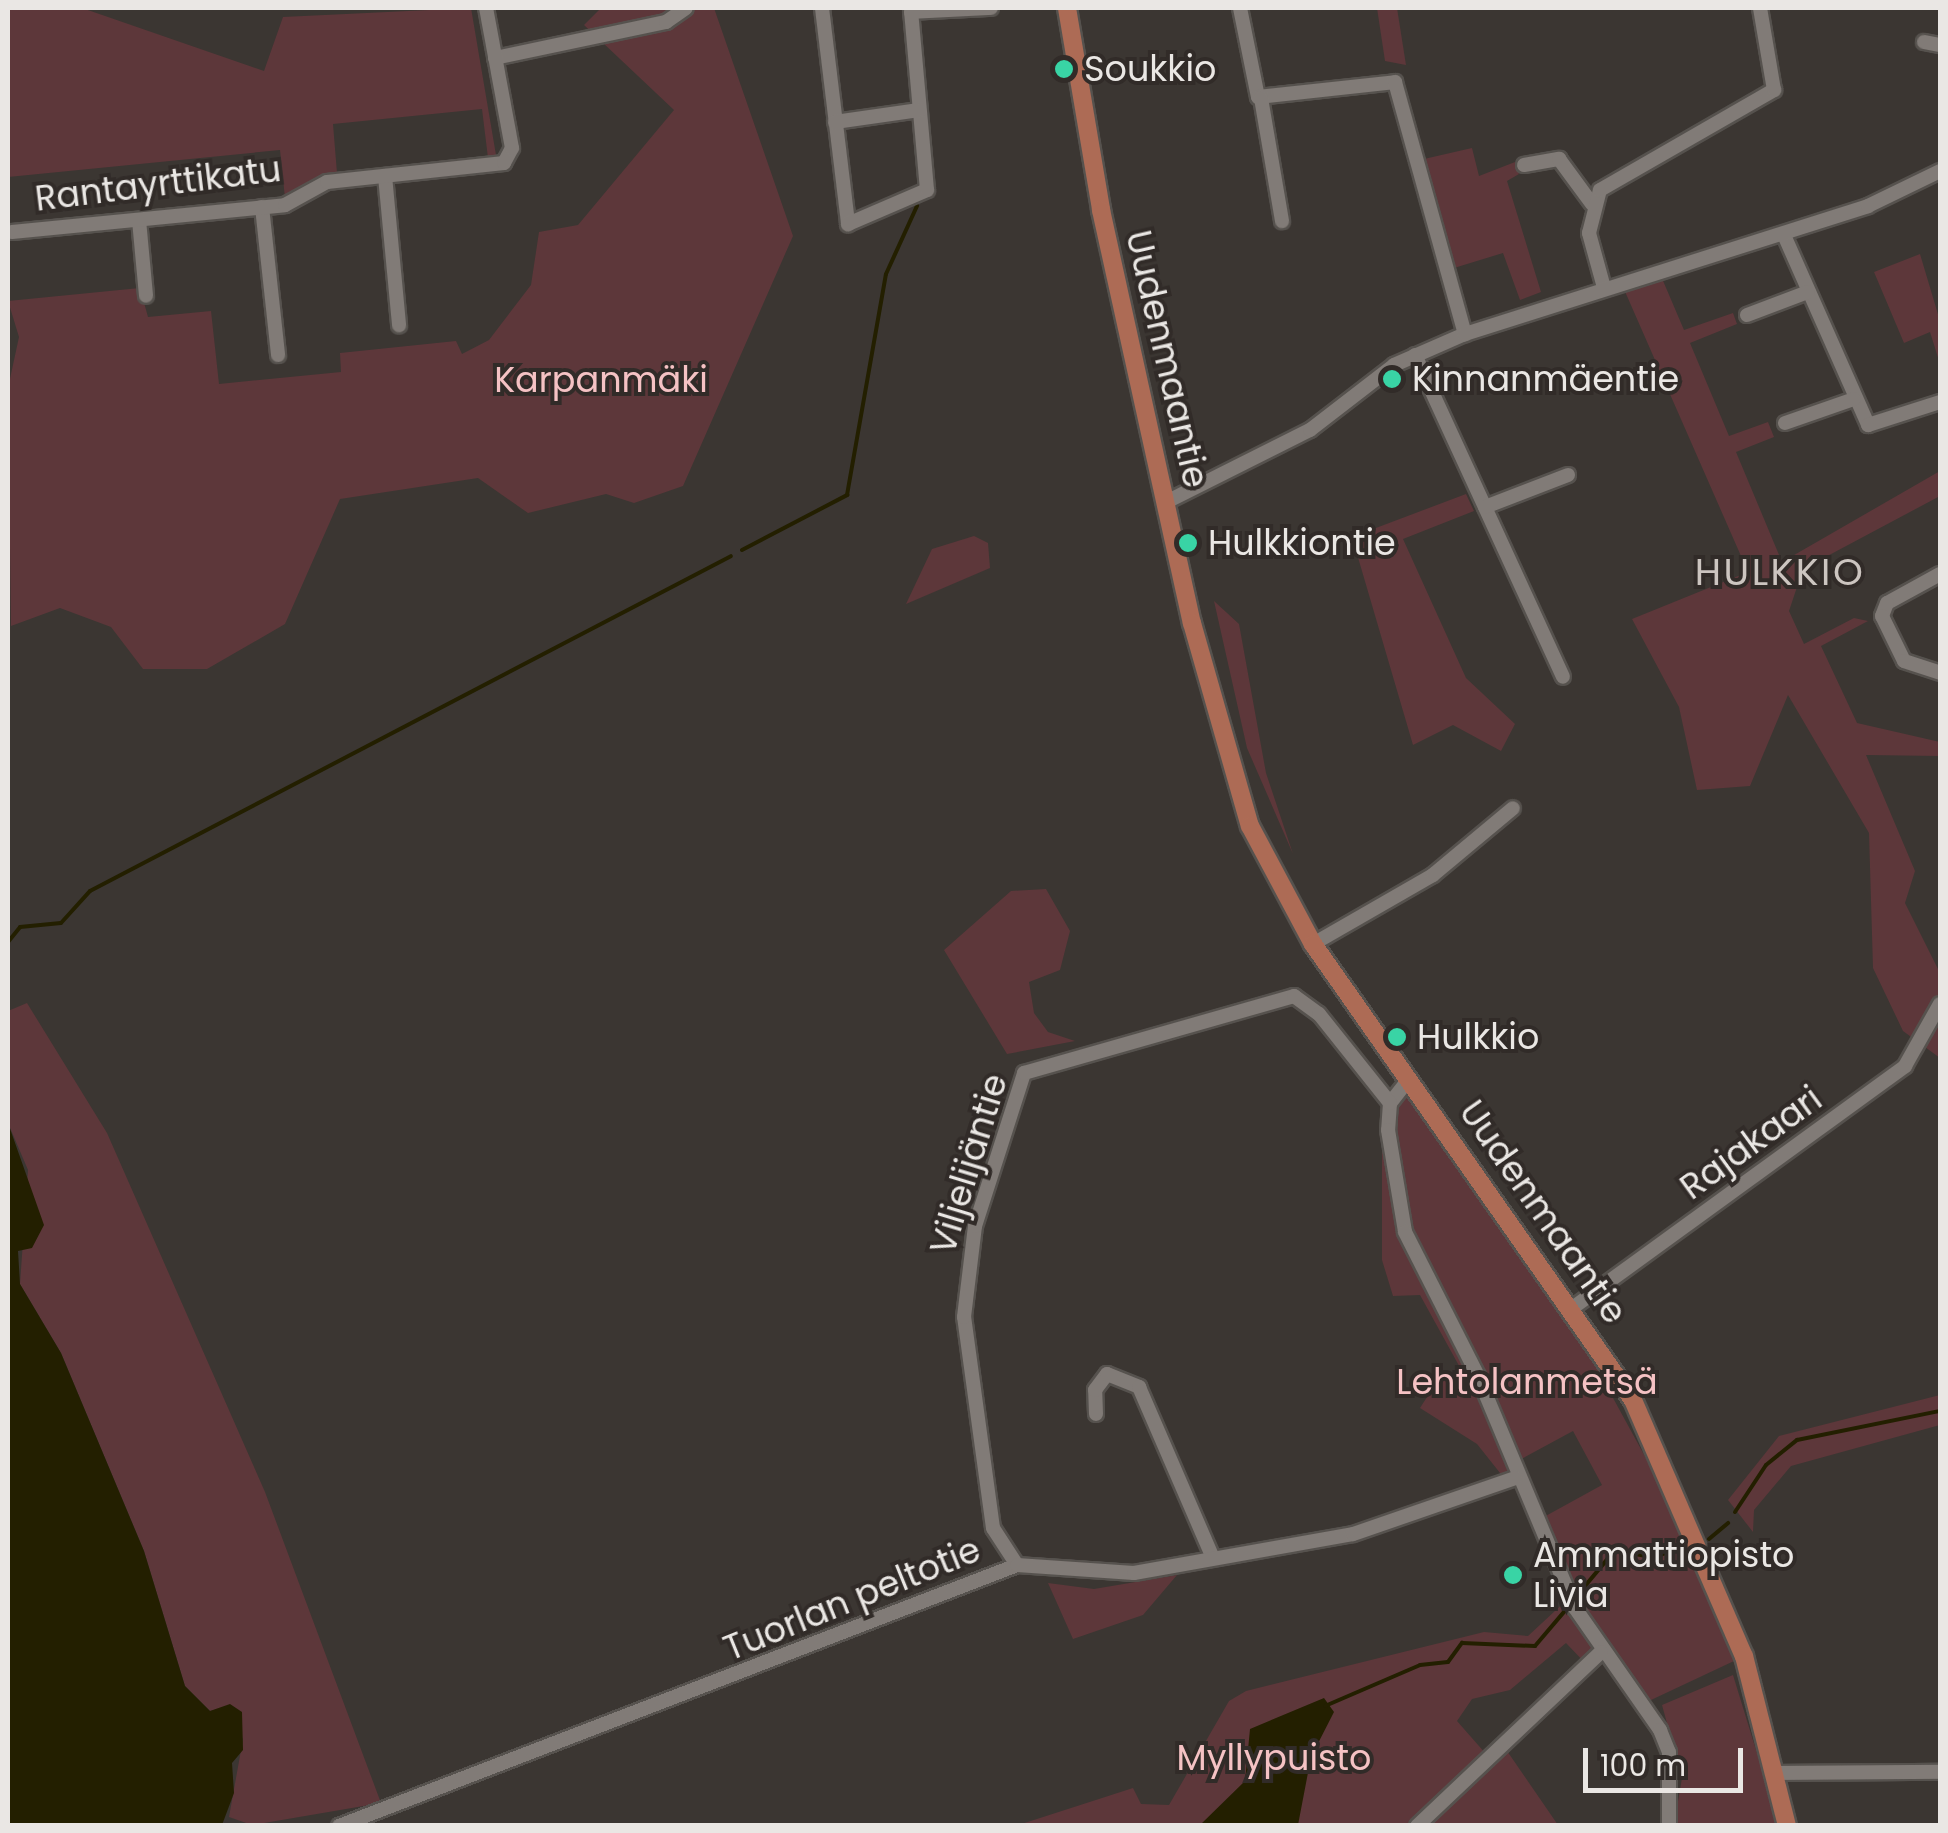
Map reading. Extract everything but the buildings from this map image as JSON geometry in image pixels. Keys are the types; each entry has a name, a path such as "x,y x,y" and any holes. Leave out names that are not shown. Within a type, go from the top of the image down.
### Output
{"main road":[{"name":"Uudenmaantie","path":"1067,8 1166,502 1234,780 1314,944 1572,1309 1650,1432 1744,1656 1787,1826"}],"street":[{"name":"Rantayrttikatu","path":"12,232 291,203 327,182 508,161 486,8"},
{"path":"495,58 666,22 686,8"},
{"path":"822,8 848,224 924,196 909,10 990,8"},
{"path":"1240,8 1251,87 1261,98 1282,221"},
{"path":"1592,204 1607,185 1770,97 1776,74 1760,8"},
{"path":"1924,42 1940,45"},
{"path":"1261,98 1395,82 1464,334"},
{"path":"835,122 919,110"},
{"path":"1524,165 1559,159 1592,204 1603,284"},
{"path":"1166,502 1310,430 1415,355 1464,334 1603,284 1784,235 1940,172"},
{"path":"385,176 400,326"},
{"path":"262,207 278,356"},
{"path":"139,220 146,296"},
{"path":"1784,235 1854,399 1876,428 1940,402"},
{"path":"1747,315 1808,292"},
{"path":"1415,355 1564,677"},
{"path":"1785,423 1854,399"},
{"path":"1485,507 1568,475"},
{"path":"1940,574 1887,602 1882,616 1904,661 1940,672"},
{"path":"1314,944 1433,875 1513,808"},
{"name":"Viljelijäntie","path":"1017,1565 992,1528 964,1317 975,1226 1024,1073 1294,996 1320,1014 1390,1103"},
{"name":"Rajakaari","path":"1572,1309 1906,1066 1940,1004"},
{"path":"1409,1079 1390,1103 1389,1160 1405,1232 1478,1376 1516,1478 1573,1603 1670,1752 1669,1826"},
{"path":"1096,1414 1095,1390 1108,1374 1138,1387 1213,1558"},
{"name":"Tuorlan peltotie","path":"338,1826 1017,1565 1109,1576 1352,1534 1516,1478"},
{"path":"1416,1826 1602,1652"},
{"path":"1776,1773 1940,1772"}],"green space":[{"path":"8,8 82,8 264,71 283,17 471,8 496,155 488,158 482,109 333,124 337,173 285,198 280,150 8,177"},
{"name":"Karpanmäki","path":"601,8 714,8 793,236 683,486 634,503 606,494 528,513 478,478 340,499 285,624 207,669 143,669 111,627 60,608 11,626 8,388 19,337 8,301 140,288 148,317 211,311 219,384 341,372 340,353 456,341 462,354 489,340 531,285 539,232 578,225 674,110 584,25"},
{"path":"1377,8 1397,8 1406,65 1385,61"},
{"path":"1472,148 1479,176 1515,162 1519,174 1507,181 1541,292 1520,300 1503,253 1454,268 1424,159"},
{"path":"1920,254 1940,321 1940,364 1930,332 1904,343 1874,272"},
{"path":"1661,276 1684,330 1733,313 1737,324 1690,343 1729,436 1768,422 1774,437 1736,452 1782,562 1940,471 1940,496 1803,569 1789,611 1804,644 1854,618 1868,621 1821,646 1857,723 1940,742 1940,756 1866,755 1915,871 1905,903 1940,973 1940,1058 1903,1031 1873,968 1869,833 1788,695 1750,786 1697,790 1679,707 1632,619 1748,572 1623,287"},
{"path":"1466,494 1474,511 1403,539 1466,678 1515,724 1501,751 1453,725 1413,745 1352,537"},
{"path":"974,536 988,543 990,568 906,604 932,549"},
{"path":"1214,601 1239,624 1266,773 1293,854 1247,748"},
{"path":"1046,889 1070,931 1060,970 1029,982 1034,1013 1048,1032 1075,1041 1007,1054 944,950 1011,891"},
{"path":"27,1003 107,1133 265,1492 381,1803 252,1825 229,1817 243,1739 223,1708 210,1711 185,1686 144,1551 61,1353 20,1284 28,1170 8,1123 8,1011"},
{"path":"1403,1087 1595,1365 1671,1504 1734,1661 1651,1700 1602,1653 1587,1665 1566,1643 1510,1690 1472,1699 1457,1721 1486,1754 1505,1748 1558,1825 1015,1826 1133,1788 1141,1804 1169,1805 1229,1701 1246,1691 1484,1632 1528,1636 1570,1597 1542,1518 1602,1485 1573,1431 1514,1463 1516,1478 1504,1478 1477,1444 1420,1408 1436,1383 1463,1373 1420,1295 1393,1296 1382,1260 1382,1094 1390,1103"},
{"path":"1940,1395 1940,1425 1791,1466 1754,1510 1753,1532 1728,1500 1779,1436"},
{"path":"1177,1575 1143,1615 1073,1639 1048,1583 1094,1589"},
{"path":"1733,1675 1779,1825 1674,1825 1682,1778 1662,1705"}],"shaded area":[{"path":"8,1123 44,1225 32,1248 18,1251 20,1284 61,1353 144,1551 185,1686 210,1711 230,1704 242,1712 243,1750 232,1763 234,1793 222,1825 8,1825"},
{"path":"1324,1698 1334,1712 1311,1757 1298,1825 1200,1825 1245,1781 1250,1729"}],"waterway":[{"path":"742,550 847,495 886,274 917,206"},
{"path":"8,942 20,927 61,923 90,891 731,556"},
{"path":"1735,1512 1766,1465 1797,1440 1940,1411"},
{"path":"1709,1539 1728,1523"},
{"path":"1575,1598 1615,1550 1652,1557 1690,1546"},
{"path":"1325,1706 1420,1665 1448,1662 1462,1643 1535,1646 1569,1606"}],"place":[{"name":"Soukkio","path":"1064,69"},
{"name":"Kinnanmäentie","path":"1392,379"},
{"name":"Hulkkiontie","path":"1188,543"},
{"name":"Hulkkio","path":"1397,1037"},
{"name":"Ammattiopisto Livia","path":"1513,1575"}],"district":[{"name":"HULKKIO","path":"1780,572"}],"park label":[{"name":"Lehtolanmetsä","path":"1527,1382"},
{"name":"Myllypuisto","path":"1274,1758"}]}
